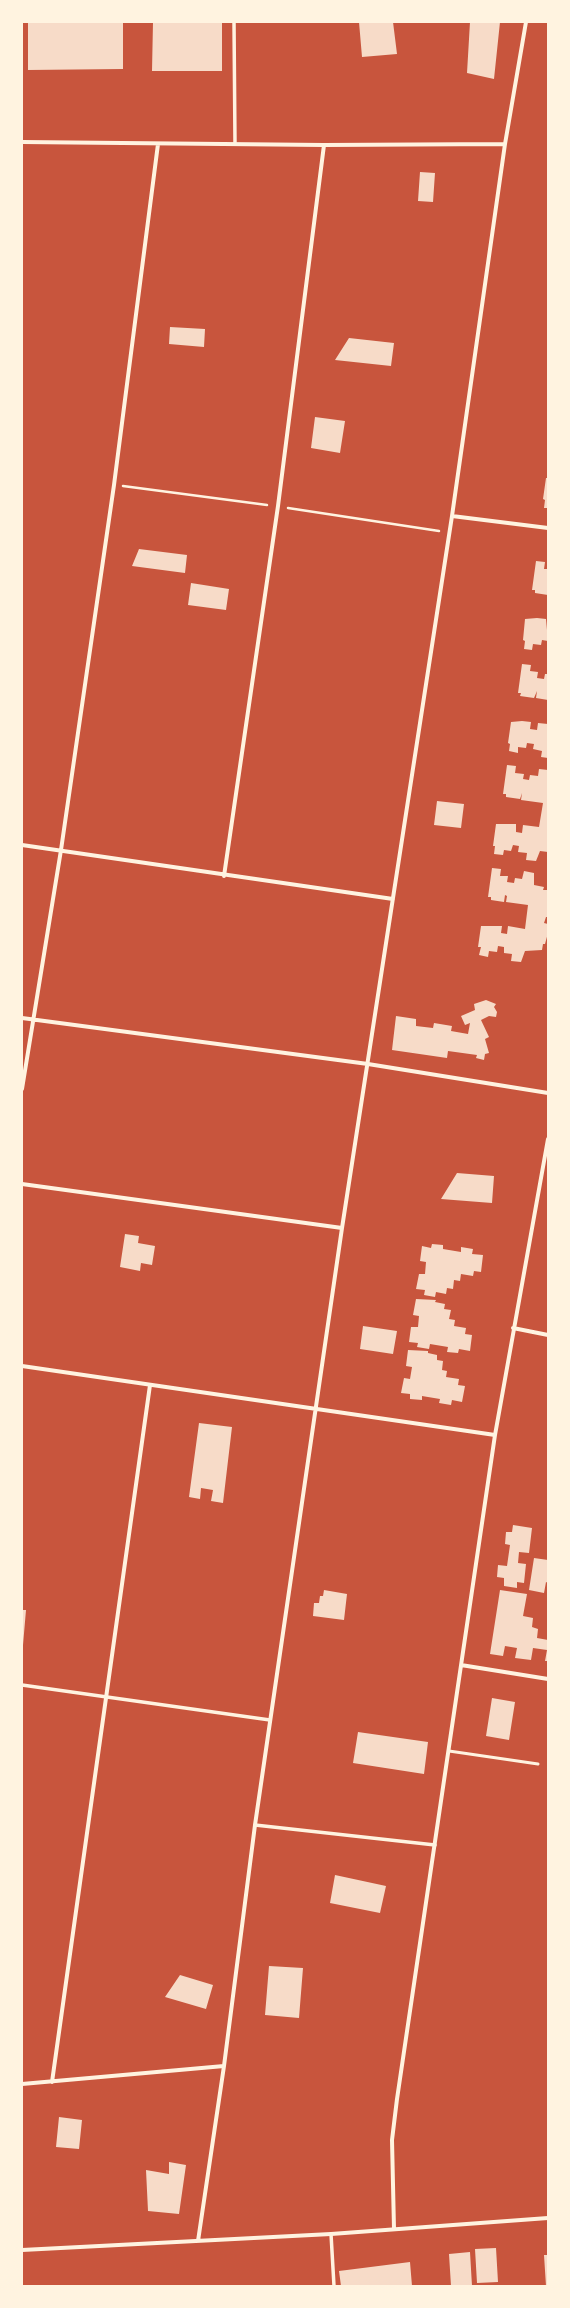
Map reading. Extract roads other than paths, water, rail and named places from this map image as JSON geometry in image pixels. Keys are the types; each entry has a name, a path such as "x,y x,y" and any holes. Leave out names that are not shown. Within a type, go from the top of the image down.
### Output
{"street":[{"path":"234,22 235,144"},
{"path":"198,2241 224,2066 255,1825 315,1409 452,516 505,144 526,22"},
{"path":"22,142 324,145 505,144"},
{"path":"22,1089 60,850 115,477 158,144"},
{"path":"224,876 278,506 324,145"},
{"path":"452,516 548,528"},
{"path":"22,845 224,876 393,899"},
{"path":"22,1018 368,1064 548,1093"},
{"path":"394,2229 392,2140 495,1435 548,1139"},
{"path":"22,1184 342,1228"},
{"path":"513,1328 548,1334"},
{"path":"22,1366 495,1435"},
{"path":"52,2082 150,1385"},
{"path":"461,1665 548,1679"},
{"path":"22,1685 270,1720"},
{"path":"255,1825 435,1845"},
{"path":"22,2084 224,2066"},
{"path":"22,2250 331,2234 548,2218"},
{"path":"331,2234 334,2286"}],"lane":[{"path":"449,1751 538,1764"}]}
